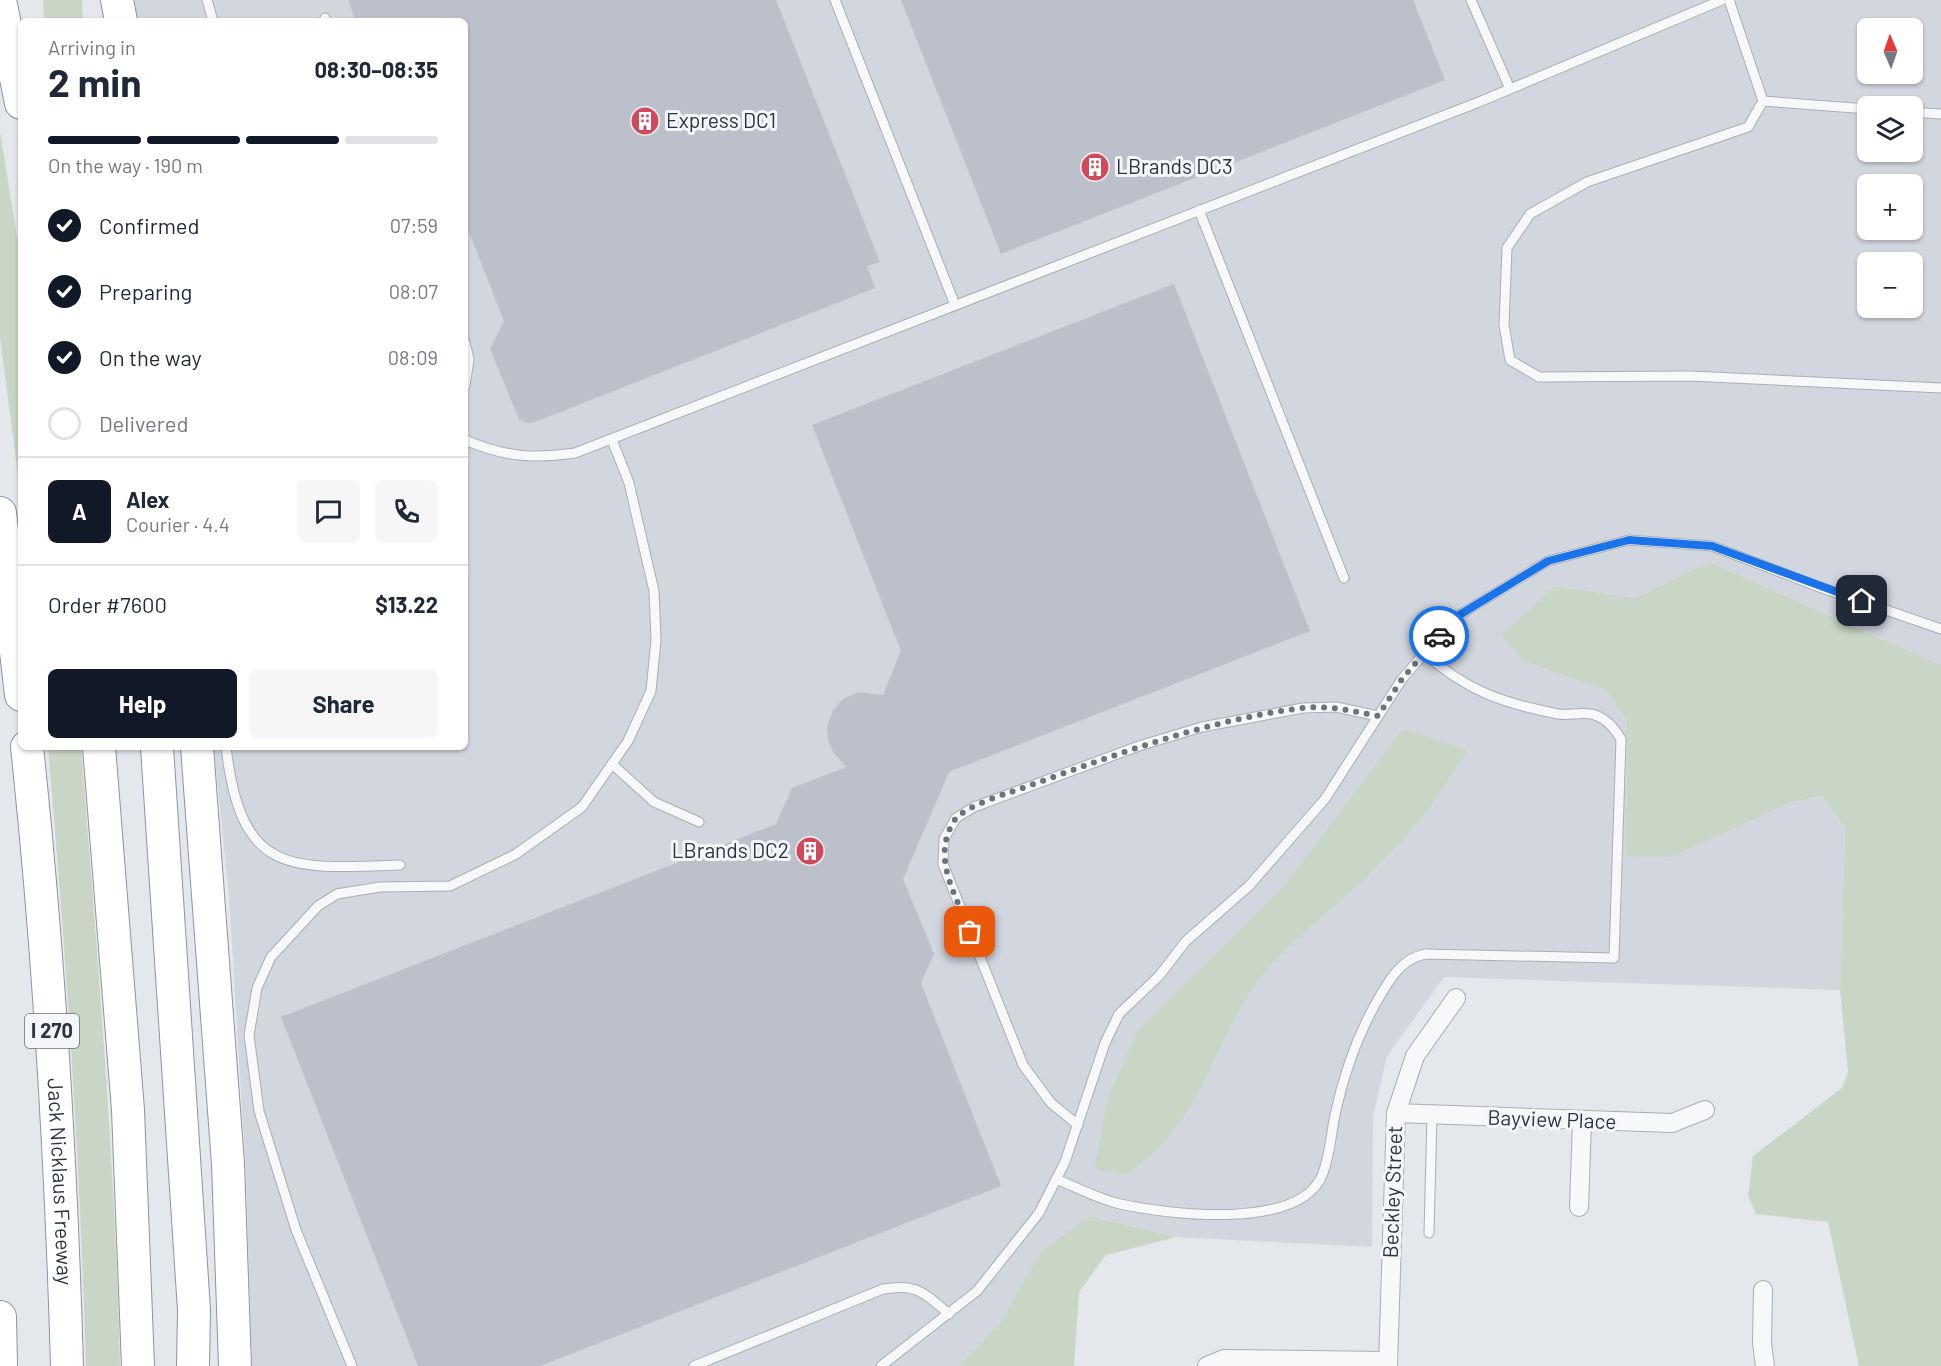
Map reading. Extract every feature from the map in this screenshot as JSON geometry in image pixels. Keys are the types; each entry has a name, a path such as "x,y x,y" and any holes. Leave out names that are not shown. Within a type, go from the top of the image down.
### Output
{"highway":[{"path":"0,0 18,88"},
{"path":"20,0 20,18"},
{"path":"106,0 107,18"},
{"path":"117,0 120,18"},
{"path":"0,513 18,669"},
{"name":"Jack Nicklaus Freeway","path":"27,750 41,879 57,1099 67,1366"},
{"path":"99,750 128,1110 138,1366"},
{"path":"157,750 193,1298 194,1366"},
{"path":"197,750 228,1164 235,1366"},
{"path":"0,1317 1,1366"}],"street":[{"name":"Beckley Street","path":"1388,1364 1396,1113 1415,1056 1456,998"},
{"name":"Bayview Place","path":"1396,1113 1582,1122 1672,1123 1705,1110"},
{"path":"1579,1207 1582,1122"},
{"path":"1763,1290 1762,1342 1766,1366"},
{"path":"1207,1366 1224,1359 1388,1364"}],"lane":[{"path":"207,0 212,18"},
{"path":"835,0 955,305"},
{"path":"1471,0 1510,88"},
{"path":"468,441 496,453 544,457 575,453 612,440 1510,88 1722,0"},
{"path":"1729,0 1763,102 1748,127 1587,182 1530,214 1507,248 1504,325 1510,360 1539,377 1691,376 1941,388"},
{"path":"1763,102 1857,108"},
{"path":"1923,113 1941,114"},
{"path":"1199,210 1344,578"},
{"path":"352,1366 296,1230 259,1111 249,1035 257,988 271,957 318,906 337,894 380,887 450,886 516,854 582,807 628,741 651,691 656,640 654,591 629,483 612,440"},
{"path":"881,1366 977,1291 1032,1222 1056,1179 1078,1125 1105,1043 1119,1014 1158,976 1186,941 1249,886 1325,799 1402,679 1456,617 1548,561 1629,540 1712,546 1822,588 1941,629"},
{"path":"1056,1179 1118,1203 1179,1213 1223,1214 1277,1210 1304,1197 1323,1175 1344,1076 1364,1023 1392,975 1413,957 1425,954 1614,958 1621,739 1612,724 1593,714 1564,715 1528,708 1476,691 1451,677 1424,653"},
{"path":"1078,1125 1051,1103 1023,1065 943,864 945,839 956,818 974,807 1110,756 1202,727 1303,708 1336,707 1378,716"},
{"path":"227,750 243,821 251,836 278,857 300,865 322,868 400,865"},
{"path":"612,764 654,802 699,822"},
{"path":"1429,1233 1432,1116"},
{"path":"694,1366 883,1289 905,1285 923,1291 949,1314"}],"shaded area":[{"path":"135,0 1941,0 1941,665 1709,562 1635,598 1555,586 1525,662 1605,690 1627,720 1626,856 1789,803 1822,796 1845,827 1840,990 1444,977 1387,1056 1373,1117 1372,1247 1176,1237 1090,1216 1041,1251 1000,1323 959,1366 252,1366 246,1172 229,896 214,750 468,750 468,18 137,18"}],"green space":[{"path":"43,0 82,0 83,18 44,18"},
{"path":"0,132 18,243 18,475 0,337"},
{"path":"1709,562 1941,665 1941,1366 1859,1366 1828,1222 1756,1214 1748,1196 1753,1156 1842,1088 1848,1072 1840,990 1845,827 1821,796 1789,803 1671,857 1626,856 1627,720 1605,690 1525,662 1501,635 1555,586 1635,598"},
{"path":"1403,729 1467,750 1443,789 1400,842 1362,881 1288,947 1264,972 1238,1012 1200,1088 1171,1134 1125,1175 1095,1169 1107,1100 1138,1030 1284,886"},
{"path":"48,750 81,750 110,1133 120,1366 86,1366 72,1056"},
{"path":"1090,1216 1176,1237 1106,1255 1079,1292 1074,1366 959,1366 1000,1323 1041,1251"}],"building":[{"name":"Express DC1","path":"348,0 776,0 880,262 867,266 875,288 535,422 526,423 519,419 490,349 504,321 468,230 468,18 355,18"},
{"name":"LBrands DC3","path":"901,0 1413,0 1445,80 1001,254"},
{"name":"LBrands DC2","path":"1174,284 1310,631 949,772 903,879 934,954 921,983 1001,1186 540,1366 418,1366 281,1017 776,824 792,788 846,767 833,752 828,740 827,726 833,711 843,699 858,692 883,695 901,651 812,425"}],"way so far":[{"path":"970,932 943,864 945,839 956,818 974,807 1090,764 1202,727 1303,708 1336,707 1378,716 1402,679 1439,636"}],"place":[{"name":"Express DC1","path":"645,121"},
{"name":"LBrands DC3","path":"1095,167"},
{"name":"LBrands DC2","path":"810,851"}],"route":[{"path":"1439,636 1456,617 1548,561 1629,540 1712,546 1862,601"}]}
